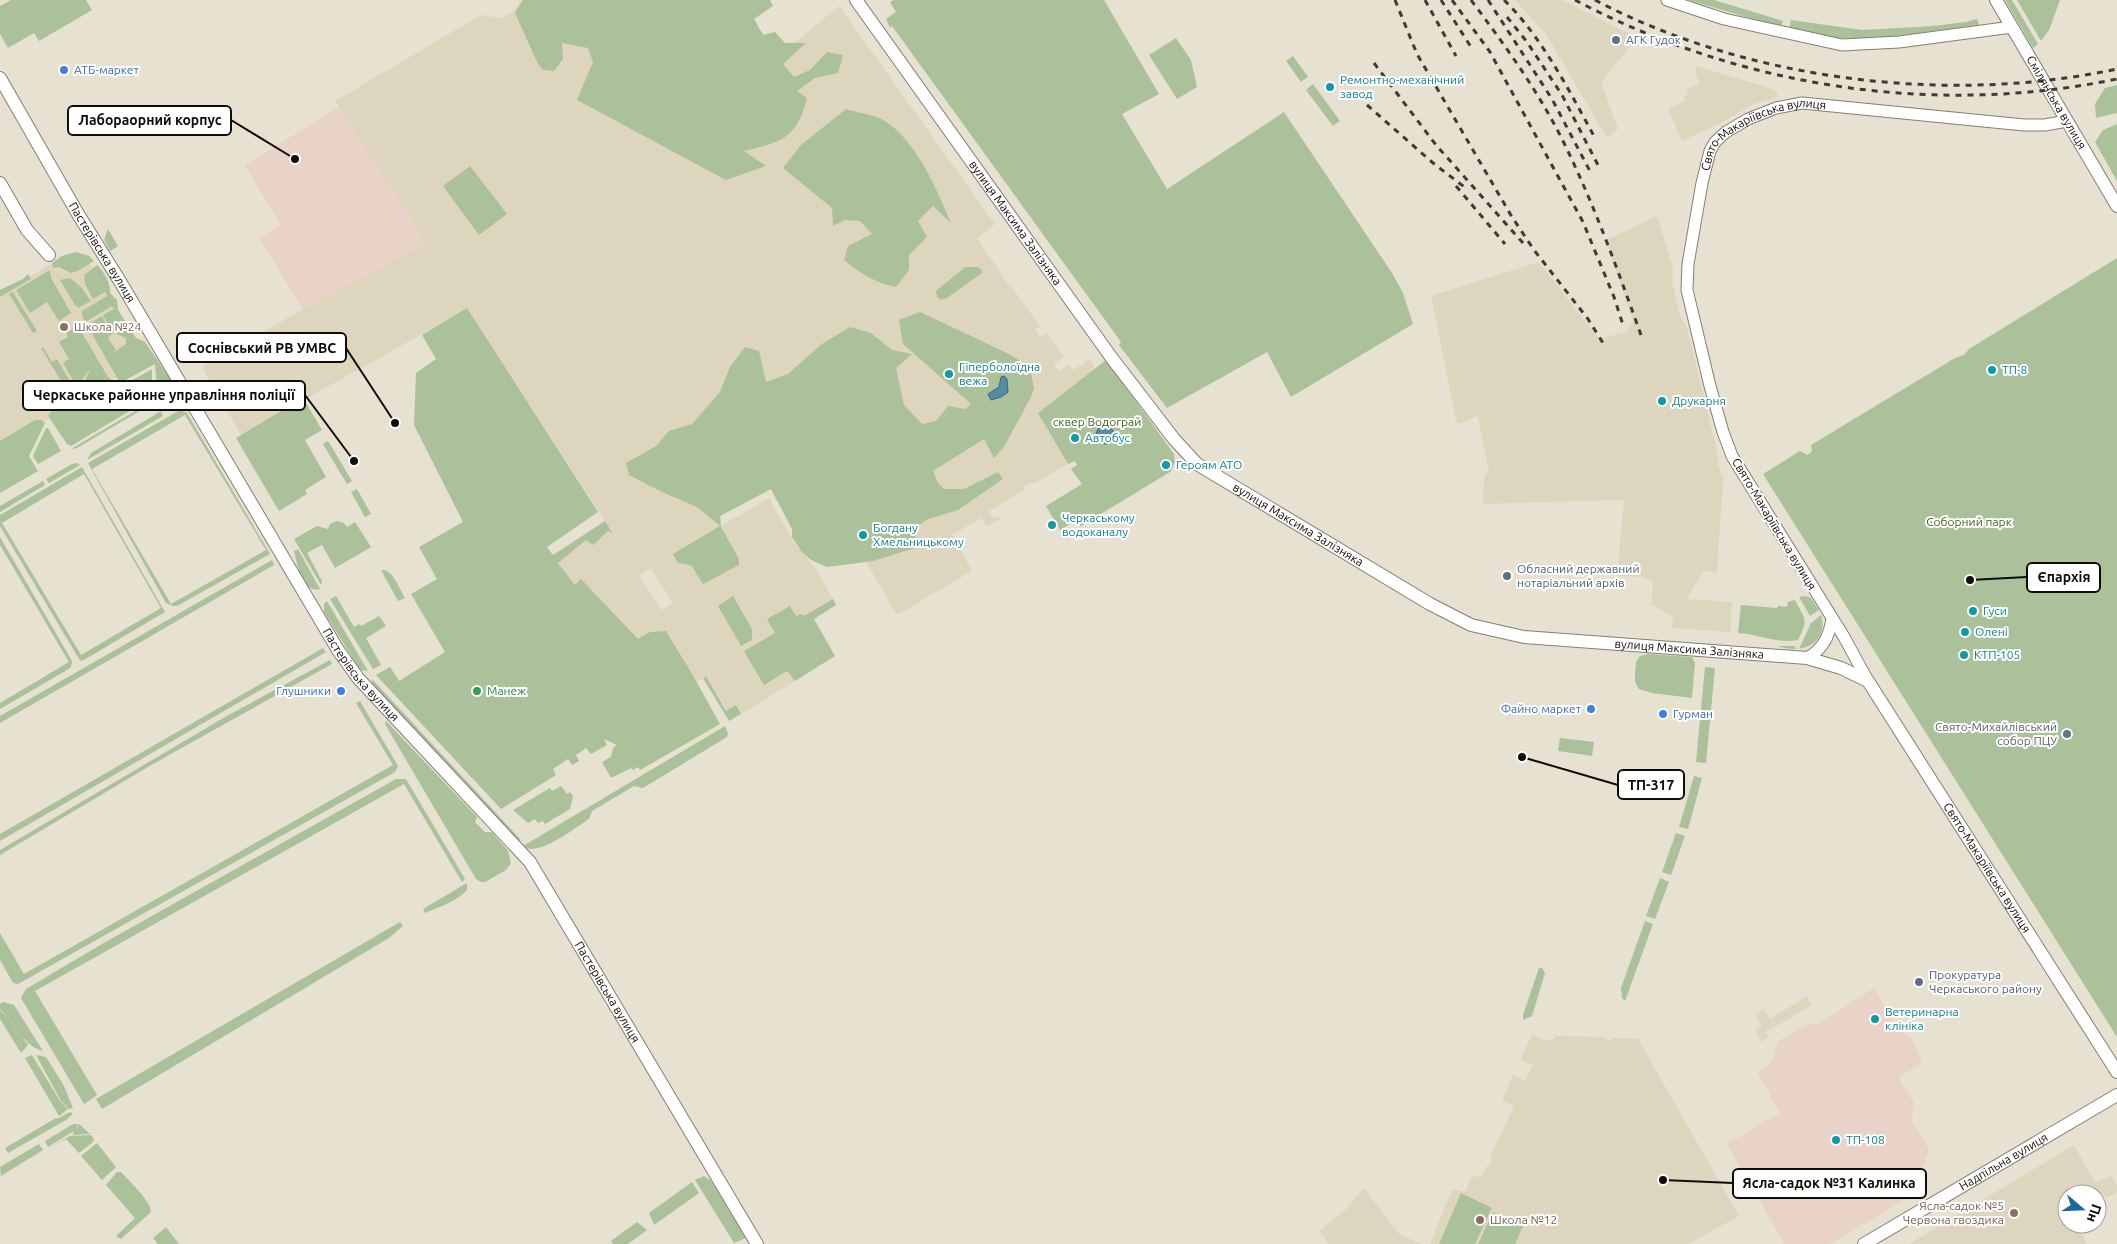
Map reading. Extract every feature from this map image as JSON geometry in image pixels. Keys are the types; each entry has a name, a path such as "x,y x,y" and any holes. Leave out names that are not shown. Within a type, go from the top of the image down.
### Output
{"main road":[{"name":"вулиця Максима Залізняка","path":"856,0 1111,357 1174,439 1197,464 1436,607 1478,627 1524,637 1807,658 1841,668 1868,682"},
{"name":"Смілянська вулиця","path":"1996,0 2117,206"},
{"name":"Пастерівська вулиця","path":"0,78 338,650 358,678 530,862 757,1244"},
{"path":"0,183 27,230 49,255"},
{"name":"Свято-Макаріївська вулиця","path":"1868,682 2117,1072"},
{"name":"Надпільна вулиця","path":"1864,1244 2117,1095"}],"street":[{"path":"1667,0 1724,19 1842,45 1899,42 2012,27"},
{"name":"Свято-Макаріївська вулиця","path":"1868,682 1832,619 1732,456 1723,432 1693,322 1687,290 1688,264 1702,183 1712,147 1720,137 1748,119 1776,108 1802,103 2024,124 2045,125 2067,121"},
{"path":"1807,658 1816,653 1824,644 1830,632 1832,619"}],"shaded area":[{"path":"520,0 742,0 763,35 775,32 785,43 796,42 839,6 995,224 977,238 1010,287 1040,326 1035,329 1040,337 1046,333 1064,357 1054,364 1059,371 1069,364 1073,370 1090,359 1095,368 1038,413 1068,464 1034,484 1032,482 1023,487 1025,490 989,511 993,518 1000,516 1001,518 987,527 981,518 952,535 971,569 970,572 897,615 866,562 827,567 811,560 803,552 816,569 833,599 776,632 805,675 741,714 736,705 727,711 706,676 697,682 666,631 650,632 638,639 582,580 575,586 553,556 605,521 467,309 241,435 202,367 303,309 425,243 335,101 481,15 501,18 514,11","holes":["771,489 792,529 792,537 801,551 794,542 769,498 721,526 720,516","651,568 673,603 662,610 639,576"]},
{"path":"1515,0 1562,0 1632,35 1628,49 1601,82 1618,129 1607,138 1546,34"},
{"path":"1696,66 1776,90 1778,97 1754,104 1719,124 1682,141 1668,109 1685,101 1683,97 1688,95 1686,90 1699,84 1695,72"},
{"path":"339,107 426,243 303,309 259,238 281,225 245,165"},
{"path":"1657,216 1673,267 1672,283 1680,315 1687,328 1719,459 1717,461 1723,479 1717,572 1704,571 1686,599 1732,602 1730,632 1672,628 1673,617 1651,604 1653,582 1643,577 1617,576 1624,500 1483,504 1484,478 1489,470 1479,422 1477,416 1460,424 1456,422 1431,296 1539,262 1599,339 1626,332 1633,322 1606,240"},
{"name":"Школа №24","path":"60,259 88,260 148,360 118,376 103,387 0,448 0,294"},
{"path":"1874,988 1899,1031 1911,1037 1922,1063 1898,1078 1914,1103 1912,1120 1929,1150 1911,1196 1830,1244 1785,1244 1727,1144 1780,1113 1758,1073 1772,1062 1778,1041 1809,1024 1819,1024"},
{"path":"1807,996 1812,1005 1766,1032 1769,1037 1761,1042 1755,1031 1762,1026 1756,1015 1764,1009 1770,1019"},
{"path":"1532,1034 1544,1040 1555,1039 1555,1036 1602,1037 1611,1041 1613,1038 1638,1039 1739,1216 1688,1244 1430,1244 1452,1189 1465,1192 1473,1175 1481,1178 1487,1166 1490,1166 1491,1154 1514,1106 1502,1101 1513,1075 1525,1081 1533,1065 1521,1059"},
{"name":"Ясла-садок №5 Червона гвоздика","path":"2074,1145 2095,1183 2111,1175 2117,1186 2117,1192 2107,1197 2107,1184 2057,1184 2057,1234 2082,1234 2087,1244 1909,1244"},
{"path":"1364,1188 1400,1235 1422,1244 1329,1244 1319,1231 1345,1210"}],"green space":[{"path":"11,0 86,0 92,10 39,41 34,33 8,48 0,34 0,6"},
{"path":"523,0 770,0 773,6 754,19 763,35 775,32 785,43 806,43 783,64 794,77 810,70 827,52 843,55 838,73 815,78 797,91 807,98 798,122 786,136 768,145 744,151 766,166 726,180 577,100 593,62 588,48 562,43 563,59 554,71 543,70 538,64 515,13"},
{"path":"894,0 1104,0 1159,94 1122,114 1167,189 1284,112 1392,273 1403,293 1413,324 1291,397 1267,352 1167,408 1119,345 1121,342 892,26 890,28 886,19 896,12 890,2"},
{"path":"1688,0 1714,0 1783,21 1781,27"},
{"path":"2005,0 2012,0 2038,44 2033,48"},
{"path":"2017,0 2060,0 2049,30 2041,41"},
{"path":"1977,19 1979,25 1881,38 1836,38 1789,29 1791,20 1862,30 1933,26"},
{"path":"1176,38 1191,60 1197,87 1177,99 1149,55"},
{"path":"1293,56 1308,77 1301,82 1286,61"},
{"path":"1313,84 1340,121 1333,126 1306,90"},
{"path":"2117,85 2117,113 2096,118 2095,104 2105,88"},
{"path":"846,109 875,116 883,120 906,139 924,166 951,223 933,206 918,221 927,237 909,255 909,270 896,287 868,277 844,260 848,246 872,234 860,221 845,220 833,226 832,208 783,168 801,145"},
{"path":"2117,124 2117,181 2095,142 2103,130"},
{"path":"470,166 507,214 479,235 443,186"},
{"path":"108,229 118,246 110,251 104,240"},
{"path":"76,252 89,256 94,261 71,273 59,267 53,268 52,263 62,256"},
{"name":"Соборний парк","path":"2117,258 2117,1037 1763,474 1800,451 1808,455 1812,451 1811,445 1955,358 1964,355 1969,349"},
{"path":"97,265 106,278 110,293 117,300 118,310 136,338 145,342 171,380 169,391 158,401 155,364 120,383 87,325 102,316 112,334 108,338 116,350 107,357 126,344 126,338 112,332 103,315 114,309 112,306 87,321 82,316 82,311 107,296 105,292 93,299 85,284 84,275"},
{"path":"965,267 978,267 982,270 982,273 947,298 941,300 937,297 936,291"},
{"path":"50,270 51,278 71,313 59,321 47,302 30,313 16,290"},
{"path":"28,274 31,279 0,297 0,290 23,279"},
{"path":"70,278 81,287 91,301 78,308 75,305 60,280"},
{"path":"13,292 37,331 33,333 9,294"},
{"path":"467,308 598,512 547,547 553,555 605,521 613,534 608,531 593,545 586,540 558,563 575,585 581,579 638,639 650,632 666,631 720,724 640,770 638,767 633,770 631,768 611,778 602,762 611,757 613,748 617,745 604,739 607,745 591,754 586,748 576,755 579,761 572,765 568,759 553,769 556,775 501,809 376,675 390,667 399,681 445,652 411,594 437,579 419,547 463,522 414,425 416,373 436,359 422,335"},
{"path":"920,312 1007,353 1022,362 1030,370 1034,388 1031,397 1004,447 994,458 984,439 933,471 938,483 944,489 964,489 998,472 1003,479 958,510 928,519 916,527 915,548 873,561 827,567 811,560 802,552 792,537 792,529 771,489 720,516 721,527 739,559 739,565 703,584 691,565 678,563 673,554 720,526 697,507 629,475 626,463 656,446 669,431 692,424 720,392 730,367 745,347 759,351 766,382 788,374 822,344 850,327 871,333 892,350 912,354 896,368 904,405 922,424 936,421 948,406 966,409 971,404 903,344 899,320"},
{"path":"78,326 108,377 122,389 148,400 71,446 67,444 48,416 53,409 82,391 81,388 89,372 89,370 77,387 63,363 69,359 59,342 68,337 66,333"},
{"path":"43,347 52,362 57,359 74,388 68,392 41,348"},
{"name":"сквер Водограй","path":"1106,360 1174,454 1175,462 1170,472 1081,526 1073,522 1060,530 1046,506 1082,484 1071,469 1077,465 1075,461 1068,464 1038,413"},
{"path":"152,369 152,397 122,386"},
{"path":"303,398 322,430 305,440 326,477 305,490 307,494 279,511 236,438"},
{"path":"152,401 155,402 77,448 71,449"},
{"path":"180,410 187,413 270,554 177,606 166,603 88,463","holes":["185,415 266,550 171,604 92,469"]},
{"path":"161,411 163,416 87,460 91,453"},
{"path":"35,420 41,420 45,423 29,456 38,471 0,493 0,441"},
{"path":"46,428 48,428 61,451 38,464 33,456"},
{"path":"328,441 352,481 347,484 323,444"},
{"path":"77,463 80,465 49,483 46,479 72,464"},
{"path":"82,467 165,612 82,661 79,659 0,526 0,515","holes":["84,474 161,608 81,655 2,523"]},
{"path":"43,481 45,485 0,512 0,506"},
{"path":"357,489 371,514 365,517 351,492"},
{"path":"337,521 344,523 347,527 355,522 371,547 335,568 322,545 307,553 322,581 321,585 294,539 317,526 328,529 330,524"},
{"path":"0,537 72,661 71,667 67,670 0,709 0,703 69,662 0,545"},
{"path":"298,549 320,589 309,587 305,583 294,551"},
{"path":"272,560 274,565 0,723 0,716"},
{"path":"381,570 392,576 405,598 398,601"},
{"path":"336,596 354,627 360,624 361,626 379,616 386,626 366,638 381,665 373,669 330,599"},
{"path":"733,596 752,629 752,640 741,646 718,606"},
{"path":"1799,597 1811,598 1819,610 1810,616"},
{"path":"833,599 836,605 814,619 835,656 795,681 787,671 764,685 744,651 775,633 767,619 790,606 796,616 802,614 804,616"},
{"path":"1795,600 1805,623 1798,640 1783,641 1738,633 1741,605 1777,608 1778,606 1787,607 1788,602"},
{"path":"327,601 368,671 360,670 324,612 324,604"},
{"path":"1821,615 1821,633 1817,640 1811,645 1799,648 1811,623"},
{"path":"1778,646 1795,646 1795,649 1787,648"},
{"path":"323,648 326,652 0,841 0,834"},
{"path":"1648,654 1692,657 1695,663 1692,698 1652,693 1639,689 1635,682 1636,662 1640,656"},
{"path":"330,660 332,664 153,764 0,855 0,850 225,717"},
{"path":"1705,667 1715,668 1706,763 1696,762"},
{"path":"706,676 726,711 736,705 741,714 729,721 703,678"},
{"path":"372,679 521,840 519,842 372,684"},
{"path":"360,701 398,766 395,772 18,984 13,983 0,960 0,933 24,974 393,765 356,703"},
{"path":"386,721 477,817 475,822 485,832 492,832 508,851 511,863 506,870 485,882 476,879 385,724"},
{"path":"725,726 728,734 727,737 643,788 634,786 592,811 589,819 566,835 537,848 529,849 523,846"},
{"path":"1560,738 1594,742 1592,756 1558,751"},
{"path":"1694,776 1702,778 1688,829 1679,827"},
{"path":"396,779 406,779 465,879 462,882 404,784 35,991 97,1095 84,1104 21,998 26,989 102,944"},
{"path":"561,786 567,794 570,792 573,796 570,809 545,824 543,821 538,823 535,819 528,823 513,810 550,788 552,791"},
{"path":"1676,833 1685,836 1671,875 1662,872"},
{"path":"1660,878 1669,882 1655,919 1646,916"},
{"path":"467,883 467,890 458,898 425,913 423,909"},
{"path":"1645,921 1653,924 1625,1001 1622,998 1621,988"},
{"path":"400,922 403,926 389,938 102,1109 96,1099"},
{"path":"1539,968 1542,968 1545,973 1532,1016 1523,1020 1523,1015"},
{"path":"3,1002 14,1005 43,1051 36,1049 19,1033 0,1009 0,1004"},
{"path":"0,1010 10,1020 28,1045 21,1053 0,1019"},
{"path":"32,1055 60,1101 68,1109 59,1116 25,1058"},
{"path":"36,1055 46,1057 63,1084 73,1108 69,1109 61,1101"},
{"path":"70,1112 73,1114 66,1120 8,1153 5,1148 56,1118"},
{"path":"73,1124 78,1124 76,1130 79,1124 90,1134 73,1135 74,1131 48,1147 45,1141"},
{"path":"91,1135 94,1139 92,1143 79,1153 66,1139 49,1148 70,1136"},
{"path":"97,1143 116,1167 102,1180 81,1156"},
{"path":"39,1144 43,1150 1,1176 0,1167"},
{"path":"117,1172 121,1172 139,1191 150,1207 151,1212 121,1239 116,1236 135,1218 106,1185"},
{"path":"704,1176 711,1181 746,1238 734,1243 695,1180"},
{"path":"692,1182 699,1193 654,1225 649,1213"},
{"path":"1461,1193 1492,1208 1475,1244 1439,1244"},
{"path":"1493,1212 1523,1226 1515,1244 1478,1244"},
{"path":"637,1222 647,1230 628,1244 613,1244 611,1241"},
{"path":"166,1227 179,1244 158,1244 153,1238"}],"water":[{"path":"1004,376 1007,379 1008,392 1001,397 991,400 988,394 999,387 1001,377"},
{"path":"1101,426 1109,426 1114,431 1112,442 1101,444 1096,439 1096,431"}],"railway":[{"path":"1395,0 1417,54 1512,217 1534,250 1588,319 1603,343"},
{"path":"1425,0 1456,56"},
{"path":"1441,0 1471,47"},
{"path":"1452,0 1490,52 1583,222 1614,297 1623,325"},
{"path":"1471,0 1530,84 1561,137 1594,210 1641,335"},
{"path":"1488,0 1552,99 1592,175"},
{"path":"1504,0 1543,48 1595,138"},
{"path":"1575,0 1638,30 1704,54 1771,73 1839,86 1909,94 1978,95 2048,90 2117,79"},
{"path":"1595,0 1655,28 1718,50 1783,67 1850,78 1918,84 1986,85 2052,80 2117,69"},
{"path":"1507,17 1527,42 1562,95 1600,169"},
{"path":"1374,63 1436,145 1523,243"},
{"path":"1367,105 1433,163 1467,189"},
{"path":"1456,186 1505,244"}],"place":[{"name":"АГК Гудок","path":"1616,40"},
{"name":"АТБ-маркет","path":"64,70"},
{"name":"Ремонтно-механічний завод","path":"1330,87"},
{"name":"Лабораорний корпус","path":"295,159"},
{"name":"Школа №24","path":"64,327"},
{"name":"ТП-8","path":"1992,370"},
{"name":"Гіперболоїдна вежа","path":"949,374"},
{"name":"Друкарня","path":"1662,401"},
{"name":"Соснівський РВ УМВС","path":"395,423"},
{"name":"Автобус","path":"1075,438"},
{"name":"Черкаське районне управління поліції","path":"354,461"},
{"name":"Героям АТО","path":"1166,465"},
{"name":"Черкаському водоканалу","path":"1052,525"},
{"name":"Богдану Хмельницькому","path":"863,535"},
{"name":"Обласний державний нотаріальний архів","path":"1507,576"},
{"name":"Єпархія","path":"1970,580"},
{"name":"Гуси","path":"1973,611"},
{"name":"Олені","path":"1965,632"},
{"name":"КТП-105","path":"1964,655"},
{"name":"Глушники","path":"341,691"},
{"name":"Манеж","path":"477,691"},
{"name":"Файно маркет","path":"1591,709"},
{"name":"Гурман","path":"1663,714"},
{"name":"Свято-Михайлівський собор ПЦУ","path":"2067,734"},
{"name":"ТП-317","path":"1522,757"},
{"name":"Прокуратура Черкаського району","path":"1919,982"},
{"name":"Ветеринарна клініка","path":"1875,1019"},
{"name":"ТП-108","path":"1836,1140"},
{"name":"Ясла-садок №31 Калинка","path":"1663,1180"},
{"name":"Ясла-садок №5 Червона гвоздика","path":"2014,1213"},
{"name":"Школа №12","path":"1480,1220"}]}
